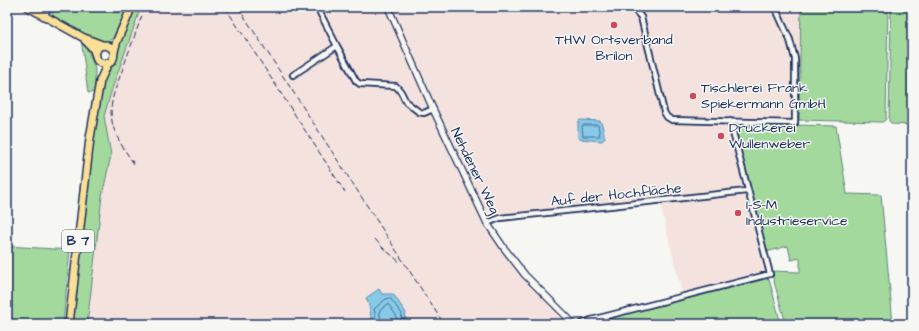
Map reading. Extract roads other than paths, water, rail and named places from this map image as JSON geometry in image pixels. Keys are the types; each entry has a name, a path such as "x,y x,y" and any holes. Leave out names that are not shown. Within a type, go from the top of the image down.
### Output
{"main road":[{"path":"28,7 84,38 111,46 114,52"},
{"name":"B 7","path":"69,324 90,138 100,81 108,64 113,59 119,36 125,25 131,7"},
{"path":"84,38 95,53 98,48 119,36"},
{"name":"B 7","path":"95,53 98,61 100,81"},
{"path":"98,61 102,64 108,64"}],"street":[{"path":"44,15 49,7"},
{"path":"317,7 356,81 360,84 396,86 406,102 419,112 424,113 433,109"},
{"name":"Nehdener Weg","path":"388,7 433,109 487,223 524,275 574,324"},
{"path":"632,7 641,17 664,112 667,117 672,120 795,123 794,51 786,29 775,7"},
{"path":"293,75 337,46"},
{"path":"581,324 591,320 770,274 747,191 730,121"},
{"name":"Auf der Hochfläche","path":"487,223 500,218 747,191"}],"water":[{"path":"580,120 600,121 605,138 602,141 579,139 578,122"},
{"path":"379,289 382,294 393,294 406,313 405,318 407,324 378,324 372,322 366,298"}],"railway":[{"path":"134,164 118,139 112,122 111,113 114,93 145,7"},
{"path":"225,7 345,192"},
{"path":"238,7 444,324"},
{"path":"375,239 401,263"}],"place":[{"name":"THW Ortsverband Brilon","path":"614,25"},
{"name":"Tischlerei Frank Spiekermann GmbH","path":"693,96"},
{"name":"Druckerei Wullenweber","path":"721,136"},
{"name":"I-S-M Industrieservice","path":"738,213"}]}
